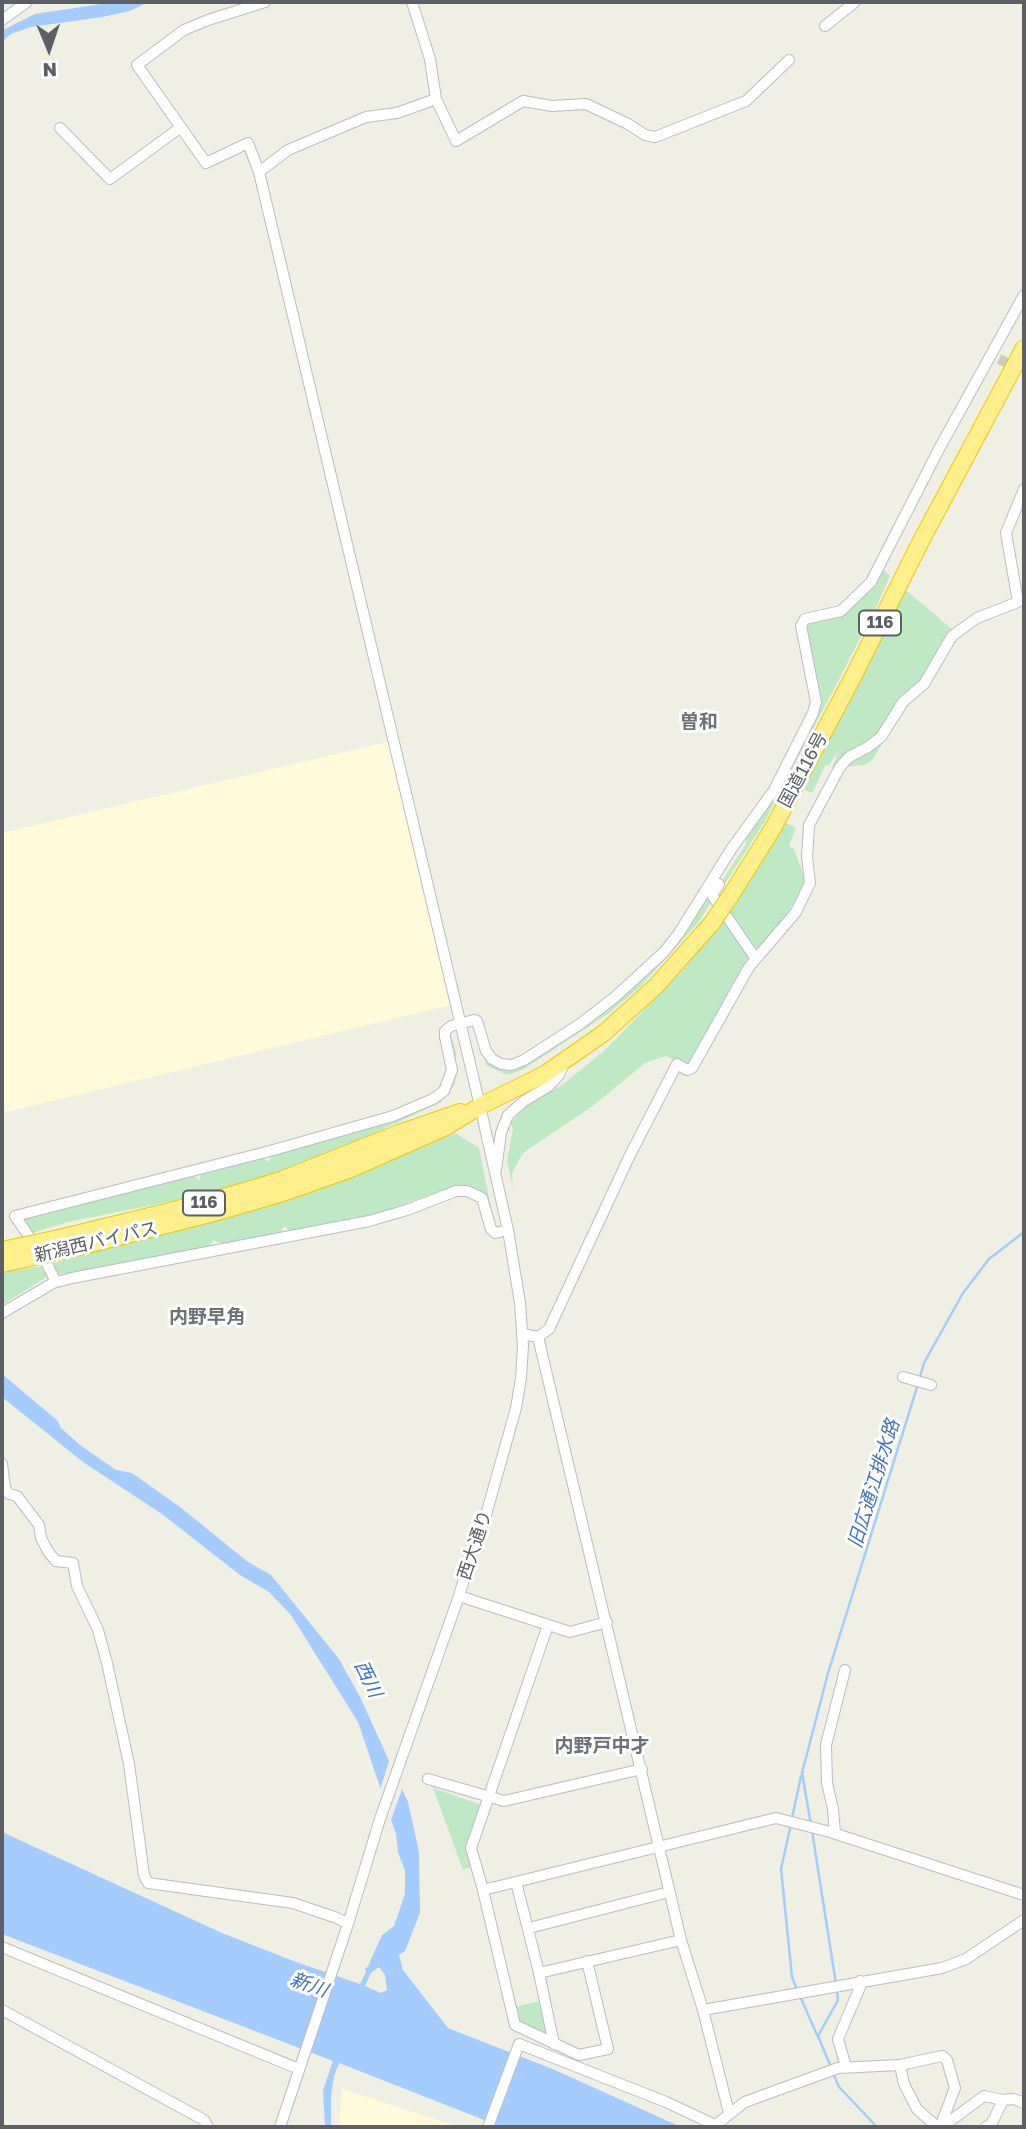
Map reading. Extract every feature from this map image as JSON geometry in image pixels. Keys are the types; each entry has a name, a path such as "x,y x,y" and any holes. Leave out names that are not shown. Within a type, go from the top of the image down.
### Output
{"highway":[{"name":"国道116号","path":"480,1106 545,1074 604,1033 656,986 712,923 750,867 785,805 1024,348"},
{"name":"新潟西バイパス","path":"2,1264 348,1162 444,1116 480,1106"},
{"name":"新潟西バイパス","path":"2,1250 63,1244"}],"street":[{"path":"2,20 27,2"},
{"path":"60,128 110,179 181,127 137,65 184,30 264,2"},
{"path":"412,2 430,59 436,99 456,141 523,101 552,106 586,104 645,135 655,137 746,101 789,60"},
{"path":"825,26 855,2"},
{"path":"259,172 288,150 366,117 397,113 436,99"},
{"name":"西大通り","path":"181,127 206,163 248,143 259,172 480,1106 508,1230 520,1303 522,1334 523,1364 516,1408 484,1522 382,1814 300,2066"},
{"path":"2,1219 354,1129 433,1099 444,1091 452,1070 445,1031 451,1026 477,1021 486,1051 492,1059 501,1064 512,1065 549,1045 615,997 664,952 679,933 732,848 774,790 816,702 801,626 805,619 841,611 872,582 939,449 995,356 1024,295"},
{"path":"522,1334 538,1337 549,1329 630,1155 677,1064 687,1070 692,1068 737,987 756,959 796,912 810,883 808,830 840,767 849,757 881,737 904,702 924,684 952,636 976,618 1018,602 1006,533 1024,489"},
{"path":"732,848 738,851 712,895 756,959"},
{"path":"495,1173 501,1133 508,1115 524,1101 549,1086 559,1075 565,1061"},
{"path":"2,1313 56,1282 369,1220 407,1210 456,1191 467,1191 482,1198 491,1229 495,1233 508,1230"},
{"path":"15,1216 45,1260 56,1282"},
{"path":"538,1337 669,1892 681,1940 704,2010 729,2113"},
{"path":"903,1377 931,1385"},
{"path":"2,1464 5,1488 9,1494 18,1496 39,1525 41,1538 49,1553 56,1561 74,1563 77,1586 98,1630 129,1764 144,1875 148,1883 293,1903 348,1924"},
{"path":"459,1596 570,1632 607,1622"},
{"path":"548,1625 471,1848 514,2025 579,2055 607,2049 587,1961"},
{"path":"832,1833 833,1809 827,1783 826,1745 845,1670"},
{"path":"428,1779 504,1801 642,1769"},
{"path":"483,1890 776,1818 832,1833 1024,1895"},
{"path":"516,1882 540,1973 554,2044"},
{"path":"529,1928 669,1892"},
{"path":"704,2010 899,1976 954,1963 966,1959 1024,1920"},
{"path":"540,1973 681,1940"},
{"path":"2,1947 300,2066 280,2127"},
{"path":"842,2067 838,2039 860,1987 860,1981"},
{"path":"2,2010 204,2120 208,2127"},
{"path":"488,2127 519,2044 666,2102 714,2126 745,2102 842,2067 900,2065 942,2056 947,2060 955,2088 940,2127"},
{"path":"900,2065 904,2084 917,2109 940,2127"},
{"path":"940,2127 984,2096 1014,2099 1024,2103"},
{"path":"986,2127 992,2123 1003,2100"}],"shaded area":[{"path":"391,741 451,1005 2,1113 2,833"},
{"path":"342,2089 459,2127 339,2127"}],"green space":[{"path":"881,568 890,576 875,610 765,821 717,896 716,890 746,844 746,833 819,705 820,692 806,627 808,623 831,619 849,610 867,593"},
{"path":"902,587 953,630 944,640 873,759 865,765 832,768 838,752 829,765 825,766 812,793 799,787"},
{"path":"782,821 796,828 789,846 794,849 806,882 779,925 757,949 728,909"},
{"path":"706,894 712,901 698,923 640,987 609,1013 524,1069 504,1074 486,1065 482,1051 508,1068 642,976"},
{"path":"722,916 751,958 733,983 691,1063 689,1065 677,1062 666,1056 645,1063 594,1105 523,1153 512,1173 513,1188 507,1161 513,1129 510,1123 525,1107 562,1085 605,1050 682,971"},
{"path":"450,1031 456,1053 455,1084 441,1102 333,1153 203,1195 68,1222 32,1233 24,1222 24,1218 193,1173 199,1181 202,1171 261,1157 269,1162 272,1154 378,1125 449,1089"},
{"path":"455,1133 479,1148 491,1208 483,1194 463,1187 449,1188 376,1214 291,1232 284,1226 280,1235 223,1245 214,1240 208,1248 75,1273 56,1274 51,1264 81,1252 219,1219 377,1166"},
{"path":"43,1266 47,1277 2,1305 2,1272"},
{"path":"433,1788 482,1805 471,1867 463,1870"},
{"path":"541,2001 547,2032 541,2033 517,2022 514,2007"}],"water":[{"path":"114,2 148,2 130,11 102,17 31,27 11,34 2,42 3,30 35,14"},
{"name":"新川","path":"2,1374 58,1421 61,1428 80,1445 116,1470 132,1473 180,1507 248,1562 271,1575 339,1659 360,1697 408,1802 419,1852 420,1913 405,1951 399,1955 403,1970 448,2028 555,2070 681,2127 502,2127 339,2063 331,2096 331,2127 325,2127 323,2090 333,2061 2,1934 2,1832 222,1933 360,1984 382,1935 394,1926 405,1894 405,1871 398,1852 396,1834 358,1722 291,1615 269,1592 240,1575 162,1514 83,1462 2,1397","holes":["379,1967 385,1975 387,1990 381,1993 365,1986 371,1973"]}],"pier":[{"path":"391,1755 404,1784 389,1825 379,1793"}],"waterway":[{"name":"旧広通江排水路","path":"920,1377 924,1363 963,1293 989,1259 1024,1232"},
{"name":"旧広通江排水路","path":"811,1825 802,1773 828,1673 918,1384"},
{"name":"旧広通江排水路","path":"792,1818 801,1776"},
{"name":"旧広通江排水路","path":"791,1824 781,1869 792,1977 797,1990"},
{"name":"旧広通江排水路","path":"812,1831 836,1984"},
{"name":"旧広通江排水路","path":"831,2067 818,2036 838,2000 837,1990"},
{"name":"旧広通江排水路","path":"800,1996 817,2035"},
{"name":"旧広通江排水路","path":"833,2073 839,2087 877,2127"}],"tunnel":[{"path":"999,359 1024,372"}],"district":[{"name":"曽和","path":"699,722"},
{"name":"内野早角","path":"207,1317"},
{"name":"内野戸中才","path":"602,1746"}],"water label":[{"name":"西川","path":"368,1679"}]}
